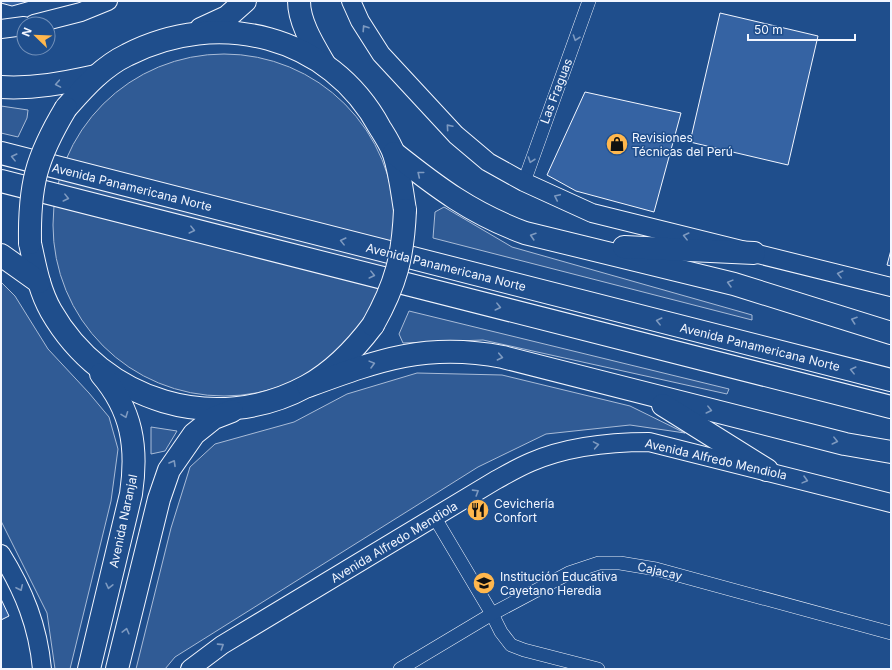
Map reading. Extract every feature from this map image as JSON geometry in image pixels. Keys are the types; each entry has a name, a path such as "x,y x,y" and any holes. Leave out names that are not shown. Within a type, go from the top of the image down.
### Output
{"highway":[{"path":"193,33 227,17 245,1"},
{"path":"299,1 299,8 309,36 325,65"},
{"path":"308,386 333,369 355,349 373,325 388,299 398,270 404,241 405,210 400,174 394,153 371,110 350,86 325,65 295,48 262,37 228,31 193,33 158,41 126,55 96,76 66,108 48,138 35,172 29,207 30,243 38,282 51,310 68,337 88,359 121,384 158,400 198,409 239,408 263,404 308,386 379,362 414,354 448,351 469,352 503,357 845,444 891,452"},
{"path":"1,87 25,89 96,76"},
{"path":"394,153 450,197 479,213 525,233 720,280 826,311 891,333"},
{"name":"Avenida Panamericana Norte","path":"1,154 891,380"},
{"path":"1,181 891,407"},
{"path":"571,245 754,252"},
{"path":"1,255 38,282"},
{"name":"Avenida Naranjal","path":"88,359 110,385 126,413 132,438 135,467 131,494 89,669"},
{"path":"644,393 767,470"},
{"path":"117,669 159,500 170,470 194,434 214,418 239,408"}],"main road":[{"path":"56,18 81,12 108,1"},
{"path":"351,1 360,21 381,54 456,135 488,162 524,182 592,213 891,287"},
{"path":"1,29 16,27"},
{"name":"Avenida Alfredo Mendiola","path":"190,669 222,644 435,518 496,480 532,461 573,450 614,442 649,442 767,470 891,503"},
{"path":"1,554 13,573 29,608 40,644 42,669"}],"street":[{"name":"Las Fraguas","path":"524,182 589,1"},
{"path":"435,518 492,614 501,632 511,645 524,650 598,669"},
{"name":"Cajacay","path":"400,669 492,614 568,572 599,563 620,563 656,569 891,633"}],"shaded area":[{"path":"224,54 257,57 289,67 305,74 319,83 345,104 366,130 375,144 382,160 392,192 395,225 392,258 382,290 375,306 366,320 345,346 319,367 305,376 289,383 257,393 224,396 191,393 159,383 143,376 129,367 103,346 82,320 73,306 66,290 56,258 53,225 56,192 66,160 73,144 82,130 103,104 129,83 143,74 159,67 191,57"},
{"path":"1,106 28,110 27,118 18,137 1,133"},
{"path":"444,207 512,247 752,315 752,320 433,238 435,212"},
{"path":"1,282 15,296 48,349 109,417 118,449 111,501 70,669 55,669 47,613 1,521"},
{"path":"409,311 729,389 727,394 483,340 403,343 399,334"},
{"path":"417,373 502,375 630,406 685,433 630,425 546,434 478,467 175,657 165,669 136,669 171,528 190,467 215,444 294,422 347,394"},
{"path":"151,427 177,431 165,451 151,454"}],"building":[{"path":"1,1 30,1 12,6 1,3"},
{"path":"720,13 818,36 788,165 690,142"},
{"name":"Revisiones Técnicas del Perú","path":"585,92 681,113 654,212 576,191 547,175"},
{"path":"891,250 891,266 887,265"},
{"path":"1,599 9,616 1,620"}],"place":[{"name":"Revisiones Técnicas del Perú","path":"617,144"},
{"name":"Cevichería Confort","path":"478,510"},
{"name":"Institución Educativa Cayetano Heredia","path":"484,583"}]}
